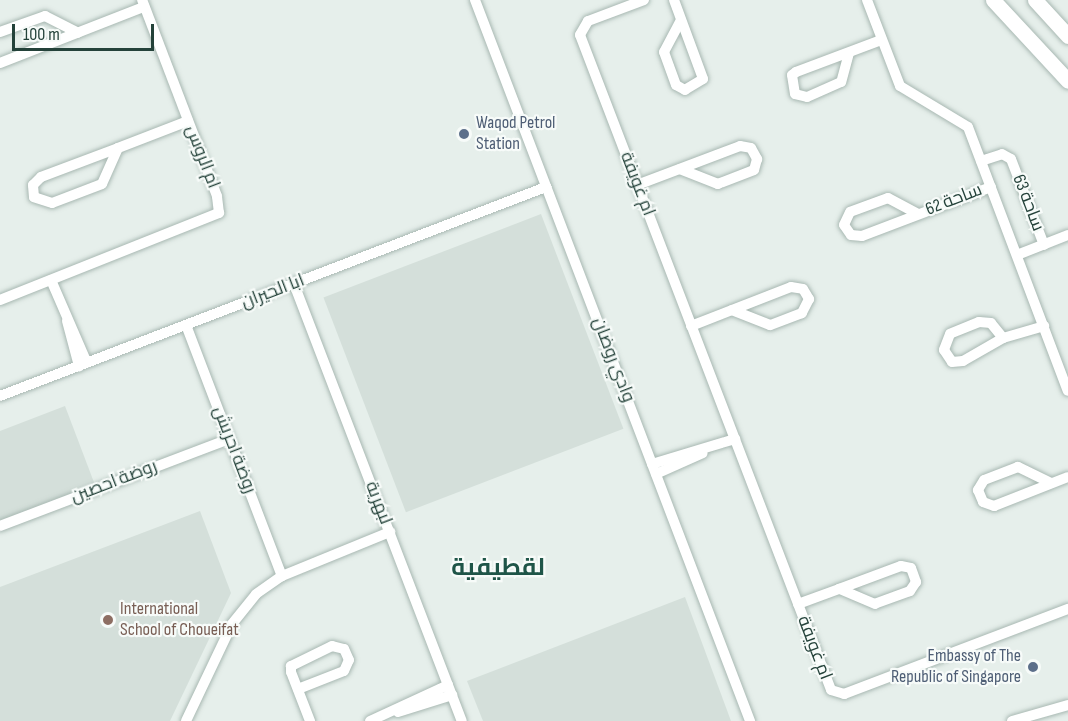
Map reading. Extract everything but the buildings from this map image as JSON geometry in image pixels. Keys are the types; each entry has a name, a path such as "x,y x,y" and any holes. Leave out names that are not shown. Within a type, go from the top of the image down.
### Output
{"street":[{"name":"وادي روضان","path":"475,0 750,721"},
{"name":"ام غويفة","path":"644,0 588,21 580,32 828,686 840,695 1067,613"},
{"path":"674,0 703,79 685,90 676,85 664,52 681,20"},
{"path":"867,0 900,86 964,122 1068,391"},
{"path":"993,0 1068,81"},
{"path":"1035,0 1068,36"},
{"path":"0,63 78,33 143,3"},
{"name":"ام الروس","path":"0,300 217,216 220,204 143,3"},
{"path":"0,32 45,16 78,33"},
{"path":"849,53 837,85 807,97 793,91 792,75 881,40"},
{"path":"118,148 102,184 52,203 34,197 33,185 41,177 188,121"},
{"path":"637,185 740,146 751,148 757,159 754,170 718,184 680,169"},
{"name":"ساحة 63","path":"981,161 1002,154 1011,159 1044,244"},
{"name":"ابا الحيران","path":"0,396 546,187"},
{"name":"ساحة 62","path":"918,214 888,198 850,212 844,225 851,235 862,236 991,187"},
{"name":"ساحة 63","path":"1017,255 1068,235"},
{"name":"ساحة 63","path":"1055,240 1068,247"},
{"path":"51,280 83,364"},
{"name":"لبهرية","path":"294,284 462,721"},
{"path":"691,326 791,286 803,289 809,299 802,313 770,325 732,310"},
{"path":"1003,338 991,323 979,322 950,334 944,350 951,362 963,361 1003,338 1044,326"},
{"name":"روضة احريش","path":"186,325 282,576"},
{"name":"روضة احصين","path":"0,526 229,439"},
{"path":"654,469 735,439"},
{"path":"1051,483 1018,467 984,480 978,490 983,502 994,506 1068,477"},
{"path":"186,721 235,619 282,576 390,532"},
{"path":"798,604 901,566 911,568 916,582 910,591 875,604 839,589"},
{"path":"298,689 344,671 349,660 344,649 332,646 294,662 298,689 310,721"},
{"path":"370,721 450,690"},
{"path":"1012,721 1036,718 1068,705"}],"shaded area":[{"path":"541,214 623,429 406,512 323,297"},
{"path":"65,406 95,485 0,522 0,431"},
{"name":"International School of Choueifat","path":"200,511 231,593 170,721 0,721 0,587"},
{"path":"685,597 731,721 483,721 467,681"}],"place":[{"name":"Waqod Petrol Station","path":"464,134"},
{"name":"International School of Choueifat","path":"108,620"},
{"name":"Embassy of The Republic of Singapore","path":"1033,667"}],"district":[{"name":"لقطيفية","path":"498,568"}]}
